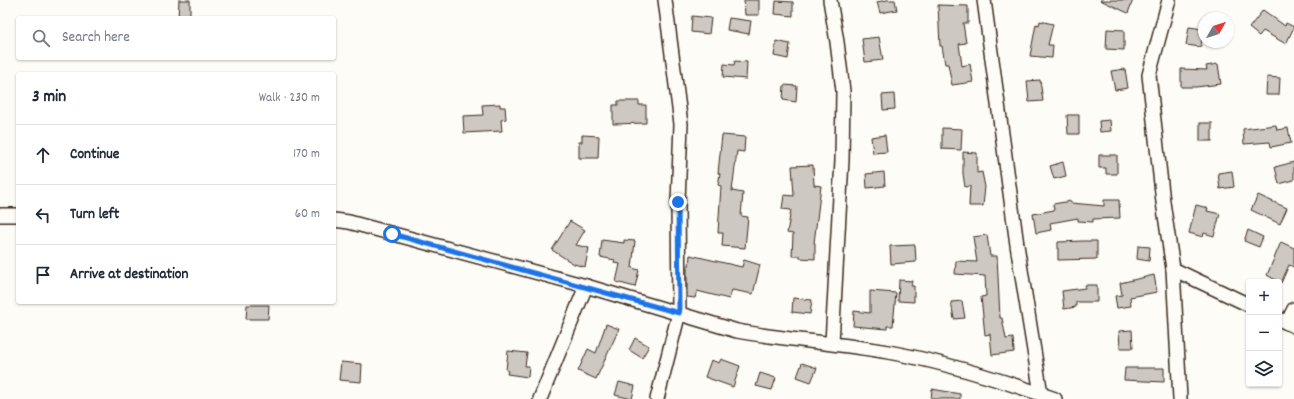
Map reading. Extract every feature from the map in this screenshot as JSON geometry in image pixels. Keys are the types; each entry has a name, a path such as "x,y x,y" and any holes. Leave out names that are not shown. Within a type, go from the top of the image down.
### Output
{"street":[{"path":"657,399 679,313 678,202 681,124 665,0"},
{"path":"830,0 843,91 842,160 832,343"},
{"path":"984,0 1017,245 1041,394"},
{"path":"1169,0 1149,75 1163,202 1173,269 1180,399"},
{"path":"0,215 16,215"},
{"path":"336,220 349,222 586,286 737,331 832,343 919,358 1055,399"},
{"path":"1173,269 1246,304"},
{"path":"540,399 586,286"},
{"path":"1287,323 1294,309"}],"building":[{"path":"179,0 190,0 190,16 178,16"},
{"path":"744,0 759,0 759,15 745,15"},
{"path":"895,0 897,10 880,13 877,2"},
{"path":"1100,0 1133,0 1128,13"},
{"path":"776,1 793,2 793,16 775,14"},
{"path":"938,5 968,6 968,23 963,23 966,43 959,44 962,66 970,64 973,82 952,85 948,64 945,64 942,46 940,46"},
{"path":"1263,10 1285,26 1286,23 1294,27 1286,44 1263,31 1259,36 1249,28"},
{"path":"692,16 711,18 709,34 691,32"},
{"path":"729,18 751,21 749,34 727,30"},
{"path":"1040,21 1053,24 1048,45 1053,45 1052,58 1030,56 1036,24 1039,25"},
{"path":"1189,27 1198,28 1198,47 1186,45"},
{"path":"1107,29 1124,30 1124,50 1106,49"},
{"path":"879,37 883,60 865,62 862,39"},
{"path":"776,41 790,44 788,59 774,56"},
{"path":"735,61 747,62 746,79 723,77 724,64 734,65"},
{"path":"1218,64 1221,84 1181,87 1181,69 1207,70 1206,66"},
{"path":"1125,69 1128,88 1115,90 1111,71"},
{"path":"1267,77 1280,78 1279,95 1266,95"},
{"path":"1040,80 1043,101 1029,102 1027,81"},
{"path":"784,85 797,86 796,102 783,100"},
{"path":"894,94 895,109 883,110 882,95"},
{"path":"618,101 639,101 639,105 646,105 646,123 613,124 613,105 618,105"},
{"path":"500,104 500,107 505,107 506,119 501,120 502,131 464,133 463,116 483,115 482,105"},
{"path":"1067,115 1079,115 1079,134 1068,134"},
{"path":"1110,120 1111,131 1100,132 1099,121"},
{"path":"1200,123 1212,123 1212,141 1200,141"},
{"path":"1276,125 1277,130 1288,128 1291,143 1271,147 1270,142 1244,144 1243,129"},
{"path":"942,128 962,129 961,150 942,149"},
{"path":"582,135 599,136 598,158 579,158 579,142 582,142"},
{"path":"722,135 745,137 744,152 737,151 732,191 743,193 741,216 748,217 745,248 722,246 723,233 718,233 721,186 718,185 720,174 718,173"},
{"path":"885,135 887,152 873,153 871,137"},
{"path":"963,152 977,153 977,173 982,172 985,187 983,206 969,206 970,186 965,187 963,174"},
{"path":"1099,155 1117,155 1117,174 1106,174 1106,168 1099,168"},
{"path":"1063,162 1066,176 1054,179 1050,166"},
{"path":"1294,162 1294,180 1279,184 1275,167"},
{"path":"813,165 814,185 821,186 814,243 815,259 792,256 793,234 787,233 791,210 782,209 784,195 794,196 792,166"},
{"path":"1232,171 1234,187 1220,189 1218,173"},
{"path":"884,172 885,186 867,188 866,174"},
{"path":"1258,195 1287,208 1280,224 1251,210"},
{"path":"1104,200 1119,200 1120,218 1093,219 1093,222 1078,221 1078,218 1050,223 1051,230 1036,233 1033,214 1054,210 1053,204 1071,201 1071,203 1104,206"},
{"path":"1196,205 1208,208 1207,211 1220,214 1214,236 1204,233 1203,237 1189,233"},
{"path":"570,221 585,230 576,245 589,248 585,267 574,264 552,250"},
{"path":"1248,230 1263,237 1259,247 1244,241"},
{"path":"987,235 990,256 997,256 1000,318 1002,318 1006,339 1013,338 1014,352 992,355 990,334 985,335 981,297 986,296 985,276 955,274 956,261 977,262 973,237"},
{"path":"602,240 624,243 624,240 635,241 632,268 639,270 635,287 616,282 620,264 614,263 615,260 600,257"},
{"path":"1097,241 1097,259 1058,260 1058,242"},
{"path":"1281,242 1294,248 1294,267 1289,265 1282,281 1282,279 1274,279 1267,275"},
{"path":"915,245 916,262 891,264 890,246"},
{"path":"1138,246 1150,247 1149,261 1137,259"},
{"path":"690,255 742,267 744,260 760,265 753,294 732,290 729,299 697,291 695,298 687,297 687,266 689,266"},
{"path":"1154,275 1157,292 1130,297 1131,306 1117,308 1115,296 1122,295 1120,283"},
{"path":"899,280 912,281 911,286 914,286 914,302 898,301"},
{"path":"1085,285 1097,285 1097,302 1076,302 1076,307 1064,309 1062,291 1085,288"},
{"path":"870,291 896,293 893,326 887,326 887,329 853,326 854,311 870,313"},
{"path":"793,298 812,300 810,314 792,312"},
{"path":"962,301 965,318 954,319 951,302"},
{"path":"247,305 269,305 268,319 246,319"},
{"path":"606,324 619,329 596,379 578,371 588,349 596,353"},
{"path":"1132,330 1133,348 1120,348 1119,331"},
{"path":"635,338 649,346 642,358 629,350"},
{"path":"508,351 527,353 525,366 529,366 528,377 507,374"},
{"path":"721,359 740,366 733,387 705,377 711,360 719,363"},
{"path":"341,362 362,364 361,382 339,380"},
{"path":"802,363 817,368 811,382 797,377"},
{"path":"1125,368 1164,368 1164,382 1124,380"},
{"path":"760,373 776,378 772,390 756,386"},
{"path":"619,382 635,386 632,399 615,395"},
{"path":"932,389 960,394 960,399 931,399"}],"route":[{"path":"392,234 586,286 679,313 678,202"}]}
